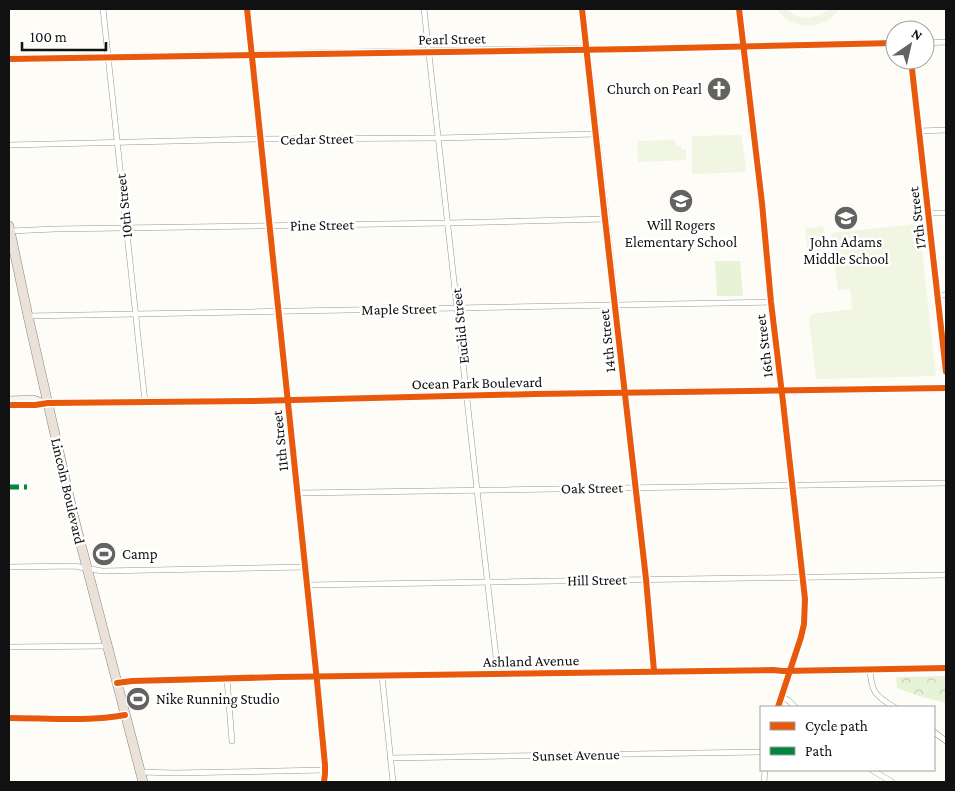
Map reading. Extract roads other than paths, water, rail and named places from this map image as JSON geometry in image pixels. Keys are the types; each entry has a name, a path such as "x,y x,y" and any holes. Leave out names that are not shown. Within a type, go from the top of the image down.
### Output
{"highway":[{"name":"Lincoln Boulevard","path":"9,229 11,252 28,316 74,518 143,782"}],"street":[{"name":"10th Street","path":"103,9 145,402"},
{"name":"11th Street","path":"247,9 317,677 325,770 324,782"},
{"name":"Euclid Street","path":"424,9 498,674"},
{"name":"14th Street","path":"582,9 646,579 654,671"},
{"name":"16th Street","path":"739,9 805,598 804,624 798,649 778,706"},
{"name":"Pearl Street","path":"9,58 885,43"},
{"name":"17th Street","path":"912,70 946,372"},
{"path":"920,131 946,130"},
{"name":"Cedar Street","path":"9,145 596,134"},
{"path":"929,213 946,213"},
{"name":"Pine Street","path":"9,229 605,219"},
{"path":"938,295 946,295"},
{"name":"Maple Street","path":"28,316 771,302"},
{"name":"Ocean Park Boulevard","path":"9,405 946,388"},
{"name":"Ocean Park Boulevard","path":"9,400 33,399 48,403"},
{"name":"Oak Street","path":"298,493 946,483"},
{"path":"9,568 74,566 102,571 305,567"},
{"name":"Hill Street","path":"307,585 946,575"},
{"path":"9,647 107,646"},
{"name":"Ashland Avenue","path":"117,683 132,681 317,677 946,668"},
{"path":"870,669 872,686 876,694 881,700 892,706"},
{"path":"382,676 393,782"},
{"path":"227,679 232,741"},
{"path":"782,697 794,706"},
{"path":"9,718 83,718 125,715"},
{"path":"935,733 946,741"},
{"name":"Sunset Avenue","path":"390,758 760,752"},
{"path":"140,772 175,774 325,770"},
{"path":"874,771 892,782"}],"place":[{"name":"Church on Pearl","path":"719,89"},
{"name":"Will Rogers Elementary School","path":"681,201"},
{"name":"John Adams Middle School","path":"846,218"},
{"name":"Camp","path":"104,554"},
{"name":"Nike Running Studio","path":"138,699"}]}
